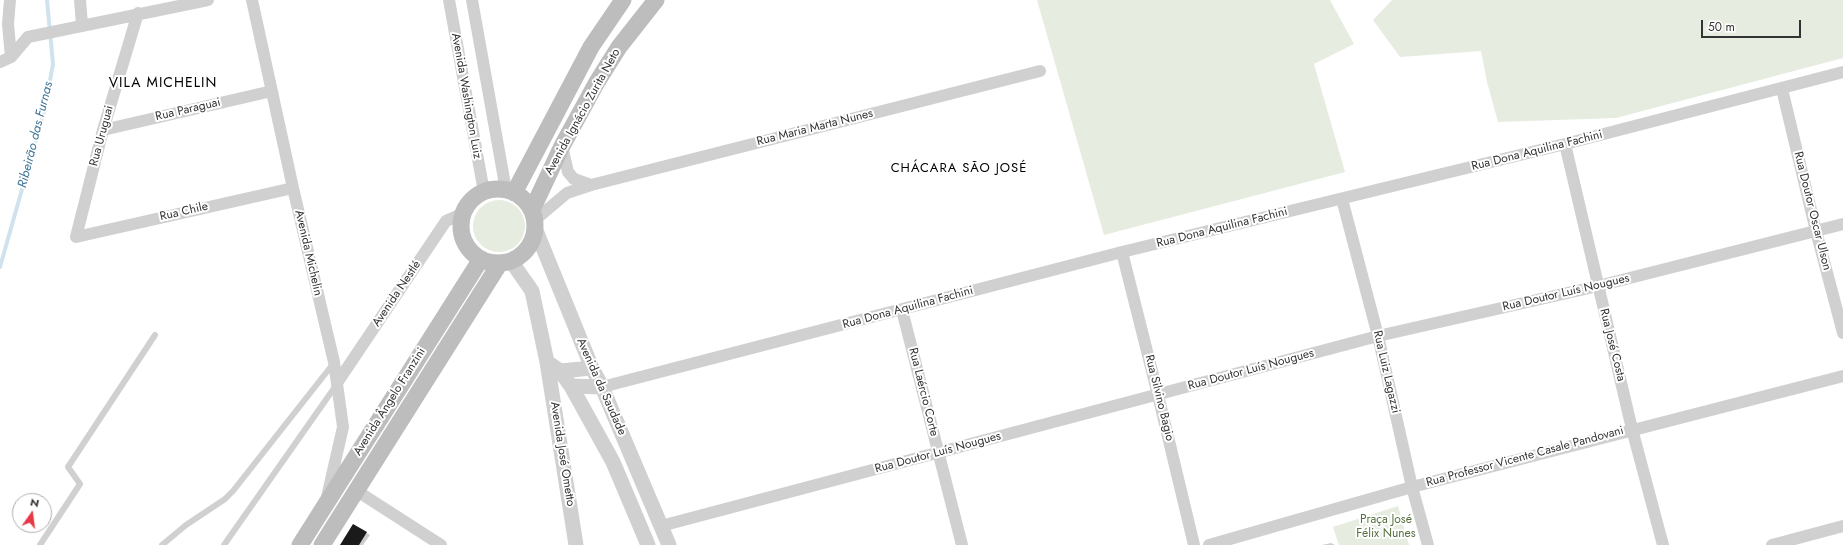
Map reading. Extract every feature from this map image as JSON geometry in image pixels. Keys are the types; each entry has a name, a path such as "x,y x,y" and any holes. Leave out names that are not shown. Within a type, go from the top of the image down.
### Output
{"main road":[{"name":"Avenida Ignácio Zurita Neto","path":"510,192 591,47 623,0"},
{"name":"Avenida Ignácio Zurita Neto","path":"534,219 562,146 619,47 656,0"},
{"path":"499,189 510,192 524,200 534,219 533,238 528,248 506,262 481,259 473,253 462,234 464,214 468,205 484,192 499,189"},
{"name":"Avenida Ângelo Franzini","path":"300,545 481,259"},
{"name":"Avenida Ângelo Franzini","path":"322,545 506,262"}],"street":[{"path":"6,60 4,27 10,0"},
{"path":"80,0 82,25"},
{"path":"6,60 28,37 138,13 208,0"},
{"name":"Avenida Michelin","path":"252,0 293,188 334,362 342,427 325,506"},
{"name":"Avenida Washington Luiz","path":"449,0 484,192"},
{"name":"Avenida Washington Luiz","path":"472,0 510,192"},
{"name":"Rua Uruguai","path":"76,237 103,130 138,13"},
{"path":"4,27 28,37"},
{"name":"Rua Maria Marta Nunes","path":"534,219 567,193 591,185 1040,71"},
{"name":"Rua Dona Aquilina Fachini","path":"602,387 1122,252 1565,144 1843,72"},
{"name":"Rua Doutor Oscar Ulson","path":"1782,89 1816,231 1843,333"},
{"name":"Rua Paraguai","path":"103,130 272,91"},
{"name":"Rua José Costa","path":"1565,144 1632,429 1663,545"},
{"path":"562,146 568,172 574,179 591,185"},
{"name":"Rua Chile","path":"76,237 293,188"},
{"name":"Rua Luiz Lagazzi","path":"1342,199 1378,336 1412,487 1428,545"},
{"name":"Avenida Nestlé","path":"337,384 446,221 464,214"},
{"name":"Avenida da Saudade","path":"534,219 592,368 602,387 669,545"},
{"name":"Rua Doutor Luís Nougues","path":"661,526 1378,336 1598,286 1843,224"},
{"name":"Rua Silvino Bagio","path":"1122,252 1194,545"},
{"path":"506,262 532,291 547,362"},
{"name":"Rua Laércio Corte","path":"902,310 962,545"},
{"name":"Avenida da Saudade","path":"547,362 560,371 571,386 613,462 648,545"},
{"name":"Avenida José Ometto","path":"547,362 576,545"},
{"path":"560,371 592,368"},
{"name":"Rua Professor Vicente Casale Pandovani","path":"1209,545 1412,487 1632,429 1843,376"},
{"path":"571,386 602,387"},
{"path":"357,491 441,545"},
{"path":"1772,545 1843,526"}],"lane":[{"path":"40,545 80,484 68,467 155,335"},
{"path":"162,545 186,525 225,499 233,491 334,362"},
{"path":"224,545 337,384"}],"green space":[{"path":"1037,0 1330,0 1354,44 1314,64 1345,172 1104,235"},
{"path":"1392,0 1843,0 1843,58 1616,118 1498,122 1487,82 1481,51 1400,57 1373,20"},
{"path":"499,200 509,202 517,208 523,216 525,226 523,236 517,244 509,250 499,252 489,250 481,244 475,236 473,226 475,216 481,208 489,202"},
{"name":"Praça José Félix Nunes","path":"1398,506 1409,545 1339,545 1333,527"}],"building":[{"path":"353,524 367,532 359,545 340,545"}],"waterway":[{"name":"Ribeirão das Furnas","path":"0,267 45,108 53,64 47,0"}],"district":[{"name":"VILA MICHELIN","path":"163,84"},
{"name":"CHÁCARA SÃO JOSÉ","path":"959,169"}]}
